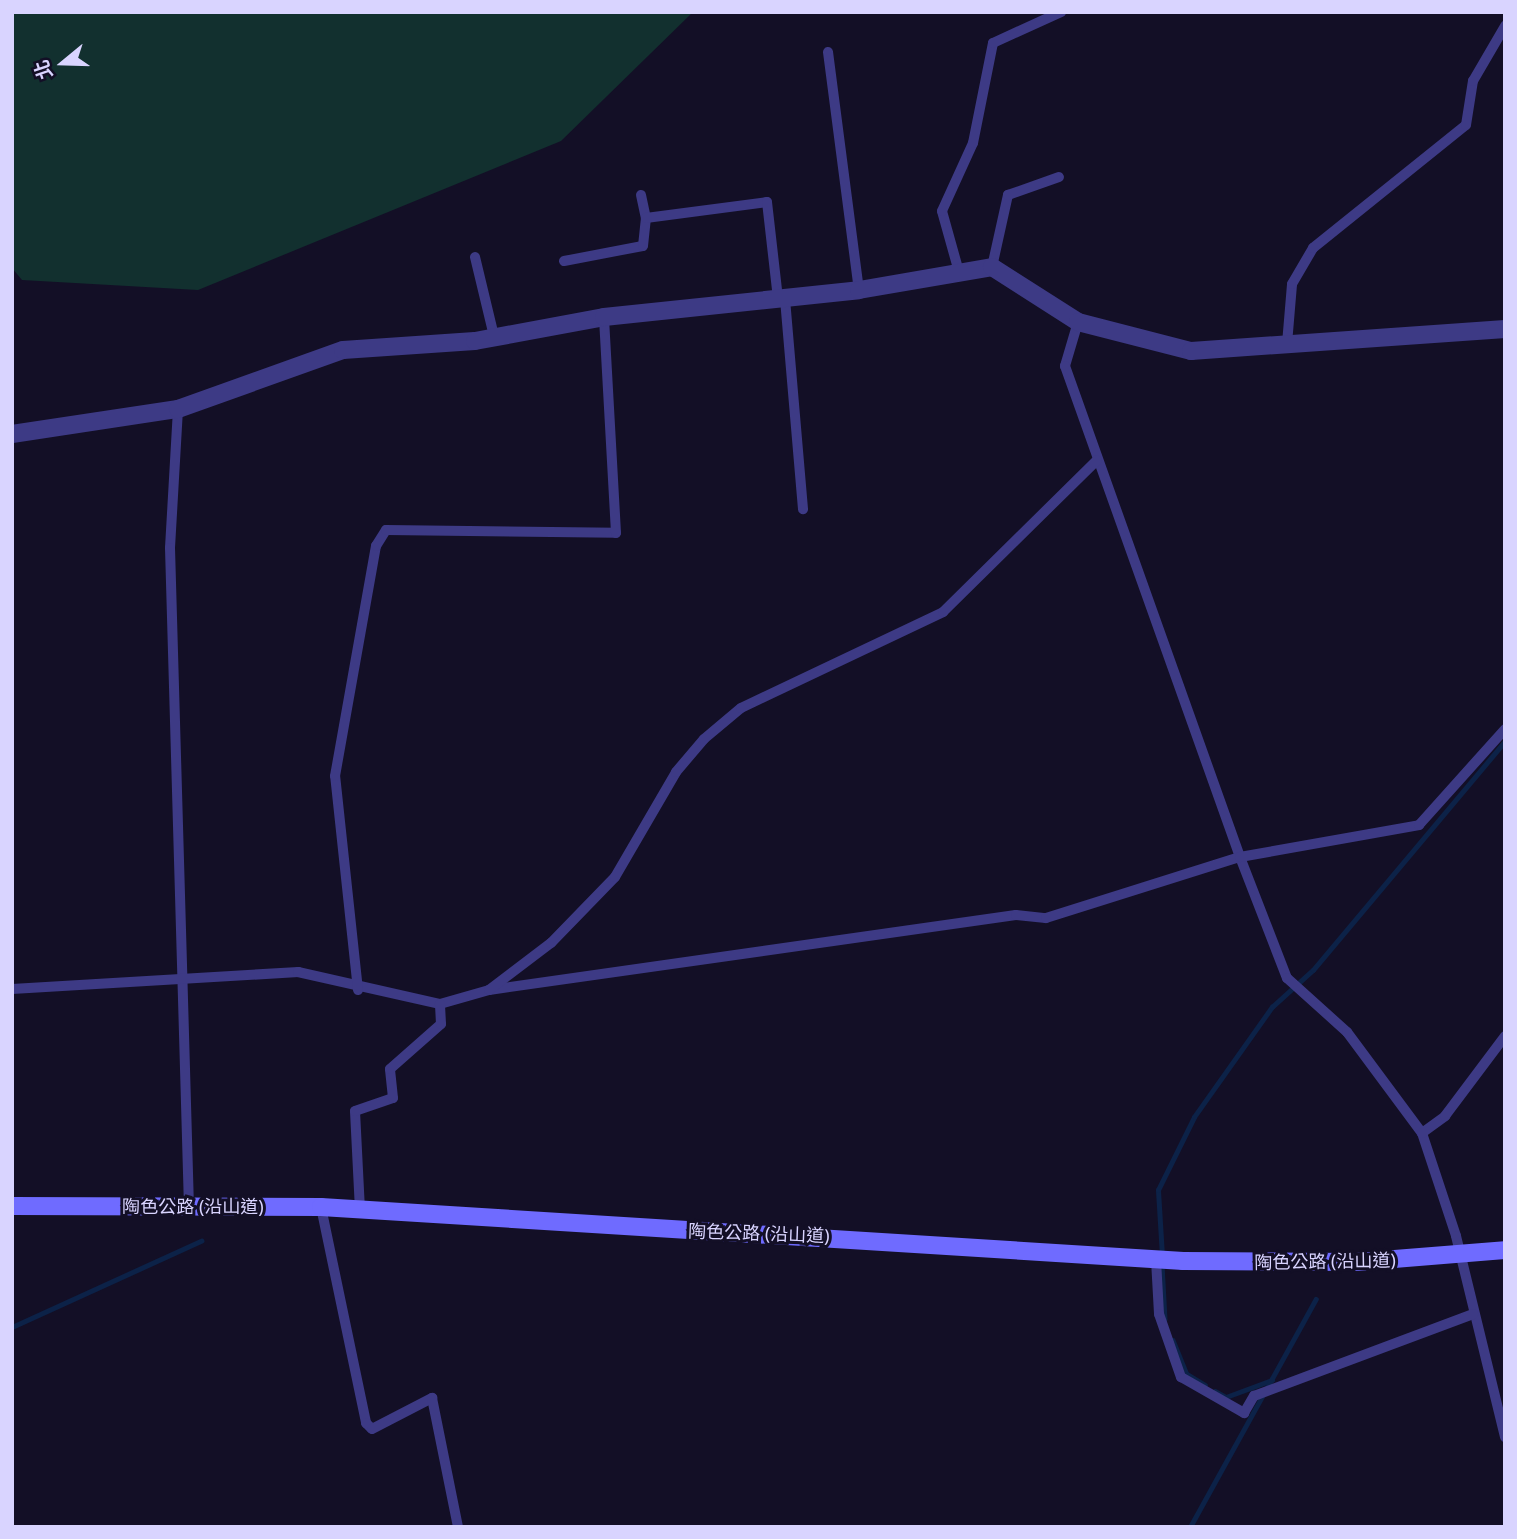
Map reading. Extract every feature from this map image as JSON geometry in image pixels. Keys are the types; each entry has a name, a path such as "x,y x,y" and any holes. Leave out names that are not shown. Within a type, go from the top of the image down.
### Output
{"main road":[{"name":"陶色公路 (沿山道)","path":"12,1206 321,1207 1183,1261 1461,1256 1505,1250"}],"street":[{"path":"12,434 178,409 344,350 494,337 604,317 859,290 992,267 1078,322 1191,351 1505,329"}],"lane":[{"path":"959,272 942,211 973,143 993,43 1061,12"},
{"path":"1287,344 1292,284 1313,248 1466,125 1473,81 1504,31"},
{"path":"828,52 859,290"},
{"path":"992,267 1008,195 1059,177"},
{"path":"564,261 643,246 646,218 641,195"},
{"path":"646,218 767,202 782,299 803,509"},
{"path":"475,257 494,337"},
{"path":"358,990 335,776 376,546 386,530 616,533 604,317"},
{"path":"1078,322 1065,366 1240,858 1287,978 1305,1000 1347,1032 1422,1133 1461,1256 1505,1437"},
{"path":"178,409 170,548 189,1206"},
{"path":"489,990 551,943 615,877 676,772 704,739 741,708 943,612 1097,460"},
{"path":"12,989 298,972 358,990 440,1004 489,990 1016,915 1046,918 1240,858 1419,825 1505,729"},
{"path":"360,1210 355,1111 393,1098 390,1069 441,1024 440,1004"},
{"path":"1422,1133 1445,1116 1505,1036"},
{"path":"321,1207 366,1423 372,1429 432,1398 458,1527"},
{"path":"1156,1260 1159,1314 1181,1377 1244,1413 1254,1396 1271,1392 1473,1314"}],"green space":[{"path":"12,12 693,12 561,141 198,290 22,280 12,268"}],"waterway":[{"path":"1162,1256 1158,1190 1194,1117 1272,1007 1313,970 1505,741"},
{"path":"12,1327 201,1241"},
{"path":"1162,1264 1165,1319"},
{"path":"1190,1527 1316,1299"},
{"path":"1173,1340 1187,1374 1205,1385"},
{"path":"1215,1391 1226,1397 1272,1380"}]}
